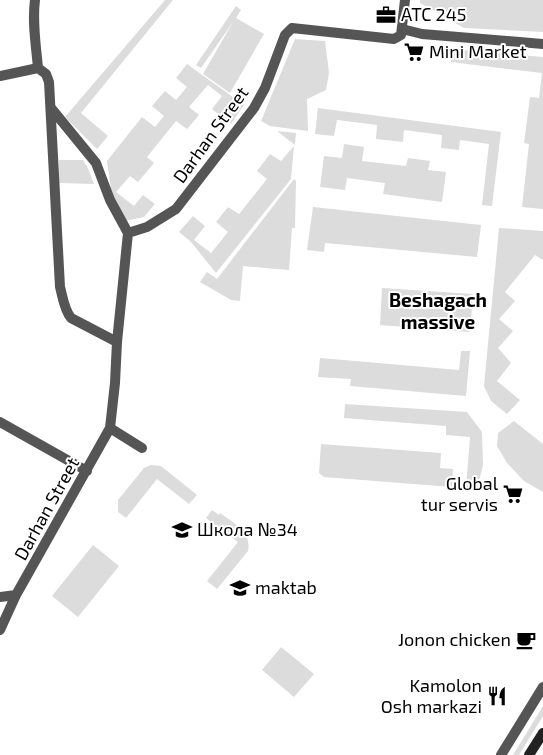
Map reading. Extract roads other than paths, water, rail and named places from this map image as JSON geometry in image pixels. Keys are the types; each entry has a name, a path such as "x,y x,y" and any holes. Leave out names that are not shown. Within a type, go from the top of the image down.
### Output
{"street":[{"path":"35,0 35,35 38,68 48,78 51,108 60,287 64,306 72,318 117,342"},
{"path":"405,0 402,29 422,34 543,44"},
{"name":"Darhan Street","path":"0,630 16,596 110,428 128,233 147,227 176,210 254,108 265,88 285,35 292,28 394,39 401,35 402,29"},
{"path":"0,76 38,68"},
{"path":"51,108 96,163 110,200 128,233"},
{"path":"0,422 87,471"},
{"path":"110,428 142,448"},
{"path":"0,597 16,596"},
{"path":"501,755 543,687"},
{"path":"529,755 543,733"}],"place":[{"name":"АТС 245","path":"386,15"},
{"name":"Mini Market","path":"414,52"},
{"name":"Global tur servis","path":"513,494"},
{"name":"Школа №34","path":"182,530"},
{"name":"maktab","path":"240,588"},
{"name":"Jonon chicken","path":"526,640"},
{"name":"Kamolon Osh markazi","path":"497,696"}],"district":[{"name":"Beshagach massive","path":"438,311"}]}
